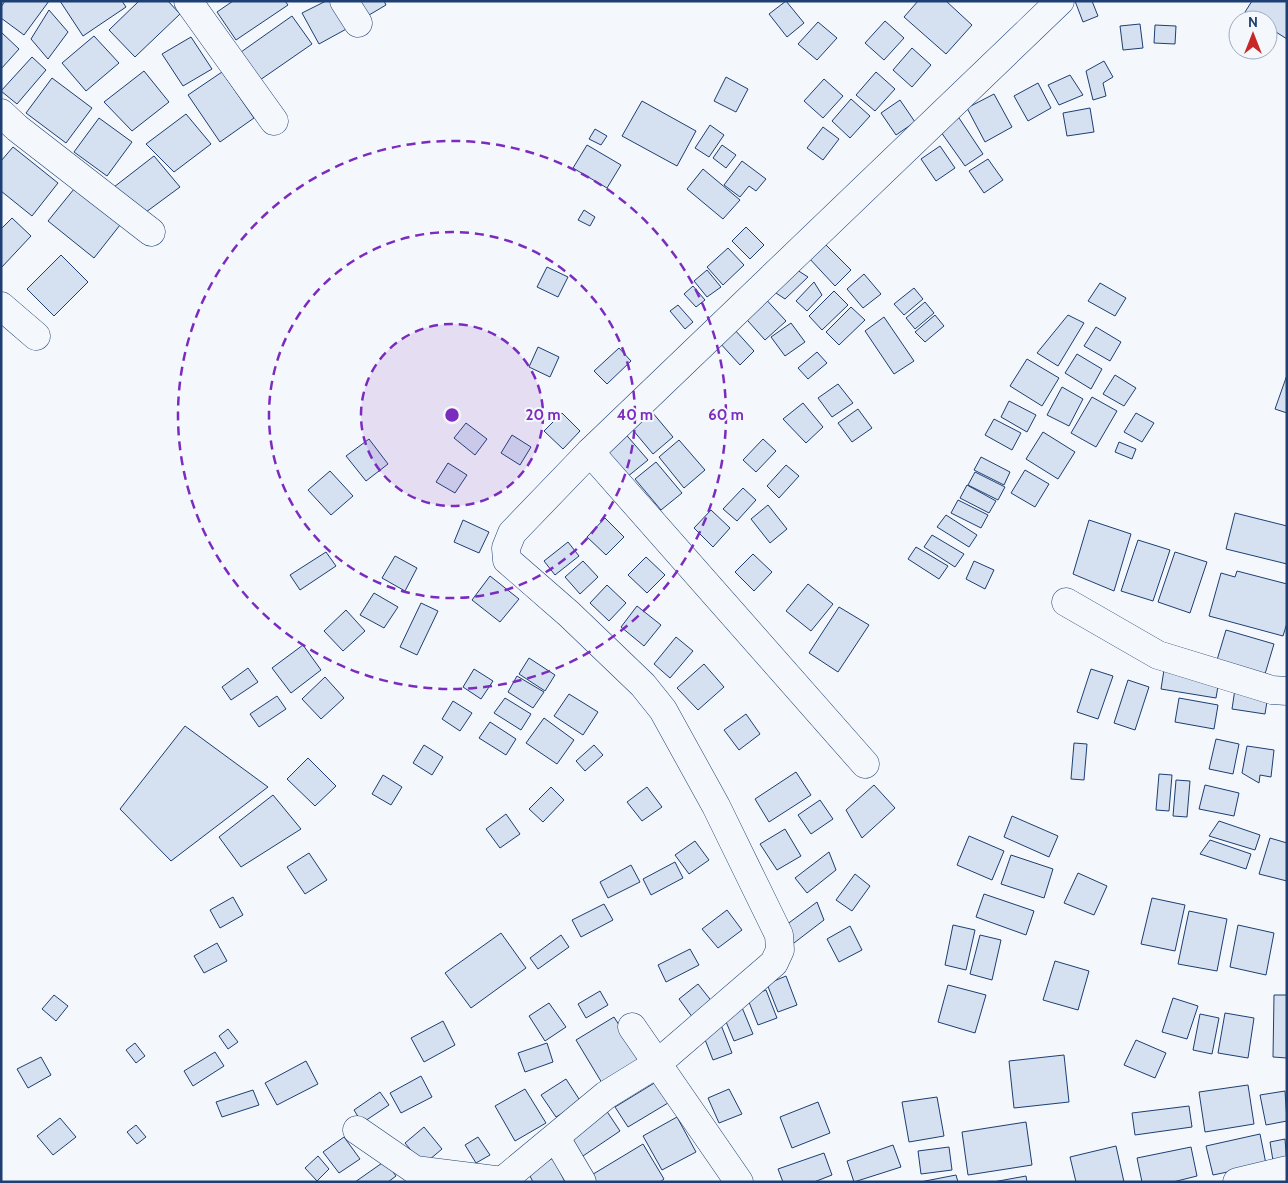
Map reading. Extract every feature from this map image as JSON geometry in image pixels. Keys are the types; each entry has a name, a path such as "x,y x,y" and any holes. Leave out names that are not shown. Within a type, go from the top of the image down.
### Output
{"street":[{"path":"188,1 274,121"},
{"path":"357,1130 414,1170 502,1181 606,1095 658,1063 774,963 780,950 779,935 716,806 662,710 643,685 570,614 507,560 506,548 512,533 590,452 1060,1"},
{"path":"1,113 16,128 152,232"},
{"path":"1,306 36,336"},
{"path":"590,452 865,764"},
{"path":"1066,602 1158,655 1272,690 1287,691"},
{"path":"632,1027 739,1182"},
{"path":"556,1138 582,1182"},
{"path":"1237,1182 1287,1170"}],"building":[{"path":"5,1 49,1 24,35 1,18 1,7"},
{"path":"60,1 122,1 126,7 83,36"},
{"path":"139,1 168,1 180,14 135,57 109,30"},
{"path":"233,1 285,1 288,5 236,40 217,12"},
{"path":"326,1 337,1 350,27 319,44 302,13"},
{"path":"354,1 384,1 386,5 364,18"},
{"path":"786,1 804,23 787,37 769,14"},
{"path":"918,1 946,1 972,25 946,54 904,17"},
{"path":"1075,1 1092,1 1098,16 1083,22"},
{"path":"1252,1 1287,1 1287,39 1278,33 1278,10 1246,10"},
{"path":"49,10 68,32 48,59 31,39"},
{"path":"292,16 312,44 260,80 241,52"},
{"path":"885,21 904,38 884,60 865,43"},
{"path":"818,22 837,38 817,60 798,44"},
{"path":"1140,24 1143,48 1123,50 1120,26"},
{"path":"1155,25 1176,26 1175,44 1154,43"},
{"path":"1,32 19,49 1,69"},
{"path":"94,36 119,63 86,91 62,63"},
{"path":"191,37 212,69 183,86 162,54"},
{"path":"912,48 931,65 912,87 893,70"},
{"path":"32,57 46,70 17,104 1,91"},
{"path":"1104,61 1113,77 1103,83 1106,96 1093,100 1086,71"},
{"path":"144,71 169,102 132,131 104,102"},
{"path":"222,72 254,118 220,142 188,95"},
{"path":"876,72 895,89 875,111 856,95"},
{"path":"1070,75 1083,95 1059,105 1048,85"},
{"path":"726,77 748,89 736,112 714,101"},
{"path":"52,78 92,108 66,143 26,113"},
{"path":"824,79 843,96 823,118 804,101"},
{"path":"1038,83 1051,108 1028,121 1014,96"},
{"path":"994,94 1012,127 985,142 967,108"},
{"path":"851,99 870,116 850,138 832,121"},
{"path":"900,100 915,122 896,135 881,113"},
{"path":"642,101 696,131 677,166 622,136"},
{"path":"1090,108 1094,132 1067,136 1063,113"},
{"path":"955,112 983,154 965,166 936,125"},
{"path":"186,114 211,144 174,172 146,144"},
{"path":"99,118 132,142 107,176 74,152"},
{"path":"710,125 724,135 709,157 695,148"},
{"path":"823,127 839,139 823,160 807,148"},
{"path":"595,129 607,136 601,145 589,139"},
{"path":"587,145 621,165 607,188 573,168"},
{"path":"722,145 736,155 726,168 713,158"},
{"path":"940,146 955,168 936,181 921,159"},
{"path":"13,147 58,183 32,216 1,191 1,161"},
{"path":"154,156 180,187 142,215 114,187"},
{"path":"988,159 1003,180 984,193 969,171"},
{"path":"742,161 766,179 756,191 749,186 740,197 724,185"},
{"path":"703,169 740,200 723,219 687,189"},
{"path":"74,189 120,225 94,258 48,221"},
{"path":"584,210 595,217 590,226 578,220"},
{"path":"12,218 31,236 1,268 1,229"},
{"path":"746,227 764,245 750,259 732,241"},
{"path":"823,242 851,270 835,286 808,257"},
{"path":"728,248 744,265 723,285 707,267"},
{"path":"61,255 88,282 54,316 27,289"},
{"path":"547,267 568,277 558,297 537,287"},
{"path":"794,268 808,277 785,299 773,291"},
{"path":"707,270 721,287 707,297 694,281"},
{"path":"864,274 881,294 863,308 847,289"},
{"path":"814,282 822,295 807,311 796,301"},
{"path":"1100,283 1126,298 1115,316 1088,301"},
{"path":"693,286 705,300 696,307 684,294"},
{"path":"914,288 923,299 904,315 894,304"},
{"path":"834,291 848,305 822,330 809,316"},
{"path":"760,293 786,321 765,340 740,312"},
{"path":"925,302 934,313 915,329 906,318"},
{"path":"678,305 693,322 685,329 670,311"},
{"path":"851,307 865,320 839,345 826,332"},
{"path":"935,315 944,326 925,342 915,332"},
{"path":"1068,315 1084,323 1058,366 1037,353"},
{"path":"884,317 914,361 894,374 865,331"},
{"path":"791,323 805,342 785,356 771,337"},
{"path":"1096,327 1121,342 1110,361 1084,346"},
{"path":"734,329 754,351 740,365 719,342"},
{"path":"538,347 559,357 550,377 529,367"},
{"path":"619,348 631,361 607,384 594,371"},
{"path":"817,352 827,363 808,379 798,368"},
{"path":"1077,354 1102,369 1091,389 1065,373"},
{"path":"1027,359 1059,378 1042,406 1010,386"},
{"path":"1115,375 1136,388 1124,406 1103,394"},
{"path":"1287,375 1287,413 1275,409"},
{"path":"838,384 853,403 832,417 818,398"},
{"path":"1062,387 1083,399 1069,426 1047,415"},
{"path":"1092,397 1117,411 1096,447 1071,433"},
{"path":"1009,401 1036,415 1027,432 1001,417"},
{"path":"803,403 823,427 806,443 783,419"},
{"path":"647,406 673,437 653,454 627,423"},
{"path":"858,409 872,428 852,442 838,423"},
{"path":"562,413 580,431 563,449 544,431"},
{"path":"1136,413 1154,423 1142,442 1124,432"},
{"path":"994,419 1021,433 1012,450 985,435"},
{"path":"466,423 487,439 475,455 454,438"},
{"path":"622,430 648,460 627,477 602,447"},
{"path":"1043,432 1075,452 1058,479 1026,459"},
{"path":"512,435 531,447 520,465 501,453"},
{"path":"369,439 388,464 366,481 346,456"},
{"path":"763,439 776,451 756,472 743,460"},
{"path":"679,440 705,470 684,488 659,457"},
{"path":"1119,442 1136,449 1132,459 1115,452"},
{"path":"981,457 1010,472 1004,485 974,470"},
{"path":"656,462 682,493 661,510 635,479"},
{"path":"448,463 467,475 455,493 436,482"},
{"path":"786,465 799,476 779,498 767,486"},
{"path":"1025,470 1049,484 1035,507 1011,493"},
{"path":"330,471 353,496 331,515 308,490"},
{"path":"975,472 1005,487 998,500 968,485"},
{"path":"967,485 996,501 989,513 960,498"},
{"path":"743,488 756,500 737,521 723,509"},
{"path":"958,500 988,515 981,528 951,513"},
{"path":"768,505 787,529 770,543 751,519"},
{"path":"711,510 730,528 713,547 694,528"},
{"path":"1235,513 1287,526 1287,564 1226,549"},
{"path":"946,515 977,535 969,547 937,527"},
{"path":"605,518 624,537 606,555 587,537"},
{"path":"463,520 489,532 479,553 454,542"},
{"path":"1089,520 1131,534 1114,591 1073,574"},
{"path":"932,535 964,554 955,567 924,547"},
{"path":"1138,540 1170,550 1153,601 1121,591"},
{"path":"568,542 579,556 555,575 544,561"},
{"path":"916,547 948,566 939,579 908,559"},
{"path":"326,552 336,566 300,590 290,575"},
{"path":"1175,552 1207,562 1190,613 1158,602"},
{"path":"753,554 772,572 754,591 735,572"},
{"path":"395,556 417,568 405,591 382,578"},
{"path":"646,557 665,575 647,593 628,575"},
{"path":"583,561 598,577 580,594 565,577"},
{"path":"974,561 994,570 985,589 966,579"},
{"path":"1237,571 1287,584 1287,623 1283,636 1209,616 1221,573 1235,577"},
{"path":"490,576 519,599 500,622 472,600"},
{"path":"808,584 833,604 811,631 786,611"},
{"path":"607,585 626,603 609,621 590,603"},
{"path":"374,593 398,607 384,628 360,615"},
{"path":"421,603 438,611 417,655 400,647"},
{"path":"637,606 661,625 644,646 621,627"},
{"path":"839,607 869,625 838,672 809,653"},
{"path":"346,610 365,631 343,651 324,631"},
{"path":"1226,630 1274,644 1265,674 1217,660"},
{"path":"676,637 693,651 670,678 654,664"},
{"path":"303,645 321,670 291,693 272,668"},
{"path":"529,658 555,675 545,691 519,674"},
{"path":"704,664 724,687 698,710 677,688"},
{"path":"248,668 258,682 231,700 222,687"},
{"path":"474,669 493,681 481,699 463,687"},
{"path":"1091,669 1113,676 1098,719 1077,712"},
{"path":"1164,670 1219,680 1216,698 1161,689"},
{"path":"517,676 544,692 533,708 508,692"},
{"path":"325,677 344,698 321,719 302,699"},
{"path":"1128,680 1149,687 1135,730 1114,723"},
{"path":"1235,689 1268,695 1265,714 1232,709"},
{"path":"569,694 598,712 583,735 554,716"},
{"path":"277,696 286,709 259,727 250,714"},
{"path":"505,698 531,714 521,730 494,713"},
{"path":"1179,698 1218,705 1214,729 1175,722"},
{"path":"453,701 472,713 460,731 442,719"},
{"path":"746,714 760,734 739,750 724,730"},
{"path":"544,718 574,740 557,764 526,743"},
{"path":"490,722 516,739 506,755 479,738"},
{"path":"185,726 268,787 171,861 120,809"},
{"path":"1216,739 1239,744 1233,774 1209,769"},
{"path":"1074,743 1087,744 1084,780 1071,779"},
{"path":"424,745 443,757 432,775 413,763"},
{"path":"594,745 603,755 585,771 576,761"},
{"path":"1247,746 1274,750 1271,777 1260,775 1259,783 1242,773"},
{"path":"308,758 336,786 315,806 287,779"},
{"path":"796,772 811,795 769,822 755,799"},
{"path":"1159,774 1172,775 1169,811 1156,810"},
{"path":"383,775 402,787 391,805 372,794"},
{"path":"1176,780 1190,781 1187,817 1173,816"},
{"path":"874,785 895,808 862,838 846,810"},
{"path":"1205,785 1239,793 1234,816 1199,809"},
{"path":"551,787 564,800 543,822 529,809"},
{"path":"647,787 662,807 642,821 627,802"},
{"path":"273,795 301,829 241,867 219,837"},
{"path":"820,800 833,819 811,834 798,815"},
{"path":"506,814 520,834 500,848 486,829"},
{"path":"1012,816 1058,836 1049,857 1004,837"},
{"path":"1219,821 1260,835 1255,850 1209,836"},
{"path":"785,829 801,856 777,870 760,844"},
{"path":"969,836 1004,851 992,880 957,865"},
{"path":"1270,838 1287,843 1287,881 1259,874"},
{"path":"1210,840 1251,854 1246,869 1200,854"},
{"path":"695,841 709,860 689,874 675,855"},
{"path":"829,852 836,870 807,893 795,878"},
{"path":"309,853 327,880 305,894 287,867"},
{"path":"1011,855 1053,869 1044,898 1001,884"},
{"path":"675,862 683,878 651,895 643,879"},
{"path":"631,865 640,882 608,898 600,882"},
{"path":"1078,873 1107,886 1094,915 1064,903"},
{"path":"855,874 870,886 852,911 836,900"},
{"path":"984,894 1034,911 1026,935 976,917"},
{"path":"233,897 243,915 220,928 210,910"},
{"path":"1152,898 1185,905 1175,951 1141,944"},
{"path":"817,902 824,920 794,943 782,928"},
{"path":"604,904 613,920 581,937 572,920"},
{"path":"727,910 742,930 718,948 702,929"},
{"path":"1189,911 1227,919 1217,971 1178,964"},
{"path":"953,925 975,930 966,970 945,965"},
{"path":"1238,925 1274,933 1266,975 1230,967"},
{"path":"850,926 862,950 839,962 827,939"},
{"path":"501,933 526,968 471,1008 445,973"},
{"path":"561,935 569,947 538,969 530,958"},
{"path":"980,935 1001,940 992,980 970,974"},
{"path":"217,943 227,961 204,973 194,956"},
{"path":"690,949 699,965 666,982 658,965"},
{"path":"1055,961 1089,971 1078,1010 1043,1000"},
{"path":"786,976 797,1005 778,1012 767,984"},
{"path":"698,984 713,1003 693,1018 679,999"},
{"path":"948,985 986,995 975,1033 938,1022"},
{"path":"766,990 777,1018 758,1025 747,997"},
{"path":"600,991 608,1005 586,1018 578,1004"},
{"path":"54,995 68,1006 56,1021 42,1009"},
{"path":"1274,995 1287,995 1287,1058 1273,1057"},
{"path":"1173,998 1198,1006 1187,1039 1162,1032"},
{"path":"549,1003 566,1027 545,1041 529,1016"},
{"path":"741,1005 753,1034 734,1041 722,1012"},
{"path":"1225,1013 1254,1018 1248,1058 1218,1053"},
{"path":"1200,1014 1219,1018 1212,1054 1193,1050"},
{"path":"614,1017 641,1060 602,1083 576,1040"},
{"path":"443,1021 455,1045 424,1062 411,1038"},
{"path":"721,1025 732,1053 713,1060 702,1032"},
{"path":"228,1029 238,1042 228,1049 219,1036"},
{"path":"1136,1040 1166,1053 1155,1078 1124,1065"},
{"path":"135,1043 145,1056 136,1063 126,1050"},
{"path":"547,1043 553,1062 525,1072 518,1053"},
{"path":"215,1052 224,1066 193,1086 184,1071"},
{"path":"1064,1055 1069,1102 1014,1108 1009,1061"},
{"path":"41,1057 51,1075 28,1088 17,1069"},
{"path":"306,1061 318,1084 277,1105 265,1083"},
{"path":"421,1076 432,1097 401,1113 390,1093"},
{"path":"566,1079 581,1102 556,1117 541,1095"},
{"path":"656,1082 668,1103 628,1127 615,1107"},
{"path":"1248,1085 1254,1124 1205,1132 1199,1092"},
{"path":"525,1089 546,1123 515,1141 495,1106"},
{"path":"729,1089 742,1114 719,1123 708,1098"},
{"path":"253,1090 259,1105 222,1117 216,1102"},
{"path":"1285,1091 1287,1121 1266,1125 1260,1095"},
{"path":"380,1092 389,1105 362,1123 354,1110"},
{"path":"937,1097 944,1136 909,1142 902,1102"},
{"path":"818,1102 830,1133 792,1148 780,1117"},
{"path":"1189,1106 1192,1127 1135,1135 1132,1113"},
{"path":"606,1110 620,1131 580,1158 566,1137"},
{"path":"677,1117 696,1152 662,1170 643,1136"},
{"path":"60,1118 76,1137 53,1155 37,1136"},
{"path":"1026,1122 1032,1165 968,1175 962,1132"},
{"path":"136,1125 146,1137 137,1144 127,1132"},
{"path":"424,1127 442,1149 423,1165 405,1143"},
{"path":"1260,1134 1266,1164 1213,1175 1206,1146"},
{"path":"344,1137 360,1159 339,1173 323,1152"},
{"path":"478,1137 490,1155 476,1163 465,1145"},
{"path":"1285,1139 1287,1165 1274,1167 1270,1142"},
{"path":"643,1144 664,1179 660,1182 594,1182 590,1176"},
{"path":"893,1145 901,1167 854,1182 847,1161"},
{"path":"1116,1146 1124,1182 1076,1182 1070,1157"},
{"path":"949,1147 952,1170 921,1174 918,1151"},
{"path":"1191,1147 1197,1176 1173,1182 1142,1182 1137,1158"},
{"path":"824,1153 832,1175 814,1182 783,1182 778,1169"},
{"path":"318,1156 329,1169 317,1181 305,1168"},
{"path":"553,1158 565,1182 533,1182 528,1172"},
{"path":"385,1161 396,1176 388,1182 355,1182"},
{"path":"956,1175 958,1182 920,1182"},
{"path":"1026,1176 1027,1182 993,1182"}]}
